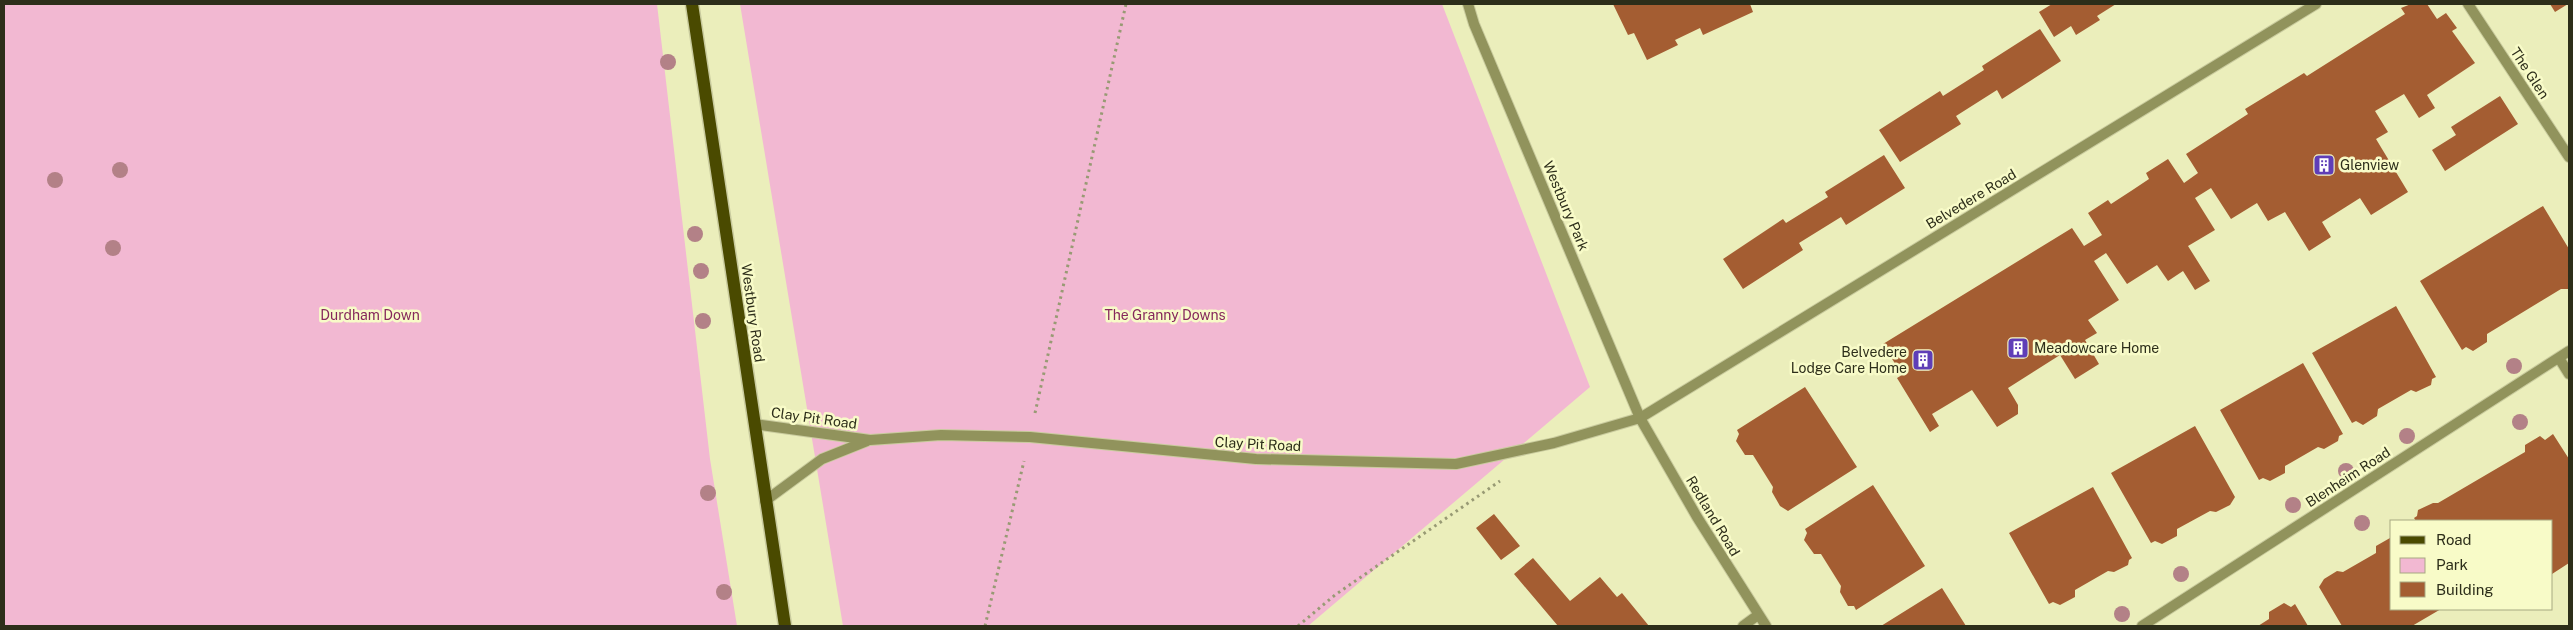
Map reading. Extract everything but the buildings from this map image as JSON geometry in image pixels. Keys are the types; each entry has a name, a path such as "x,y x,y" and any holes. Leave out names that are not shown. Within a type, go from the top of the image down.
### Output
{"main road":[{"name":"Westbury Road","path":"692,4 765,501 786,626"}],"street":[{"name":"Westbury Park","path":"1468,4 1474,24 1640,418"},
{"name":"Belvedere Road","path":"1640,418 2316,4"},
{"name":"The Glen","path":"2468,4 2569,157"},
{"name":"Blenheim Road","path":"2142,626 2569,351"},
{"path":"2559,358 2569,374"},
{"name":"Clay Pit Road","path":"754,424 870,440 941,435 1030,436 1256,459 1456,464 1554,443 1640,418"},
{"name":"Redland Road","path":"1640,418 1697,516 1766,626"},
{"name":"Clay Pit Road","path":"765,501 822,459 870,440"},
{"path":"1743,626 1758,615"}],"path":[{"path":"985,626 1030,436 1126,4"},
{"path":"1298,626 1335,595 1506,477"}],"green space":[{"name":"Durdham Down","path":"4,4 657,4 710,459 737,626 4,626"},
{"name":"The Granny Downs","path":"740,4 1442,4 1590,387 1308,626 843,626"}],"place":[{"name":"Glenview","path":"2324,165"},
{"name":"Meadowcare Home","path":"2018,348"},
{"name":"Belvedere Lodge Care Home","path":"1923,360"}]}
